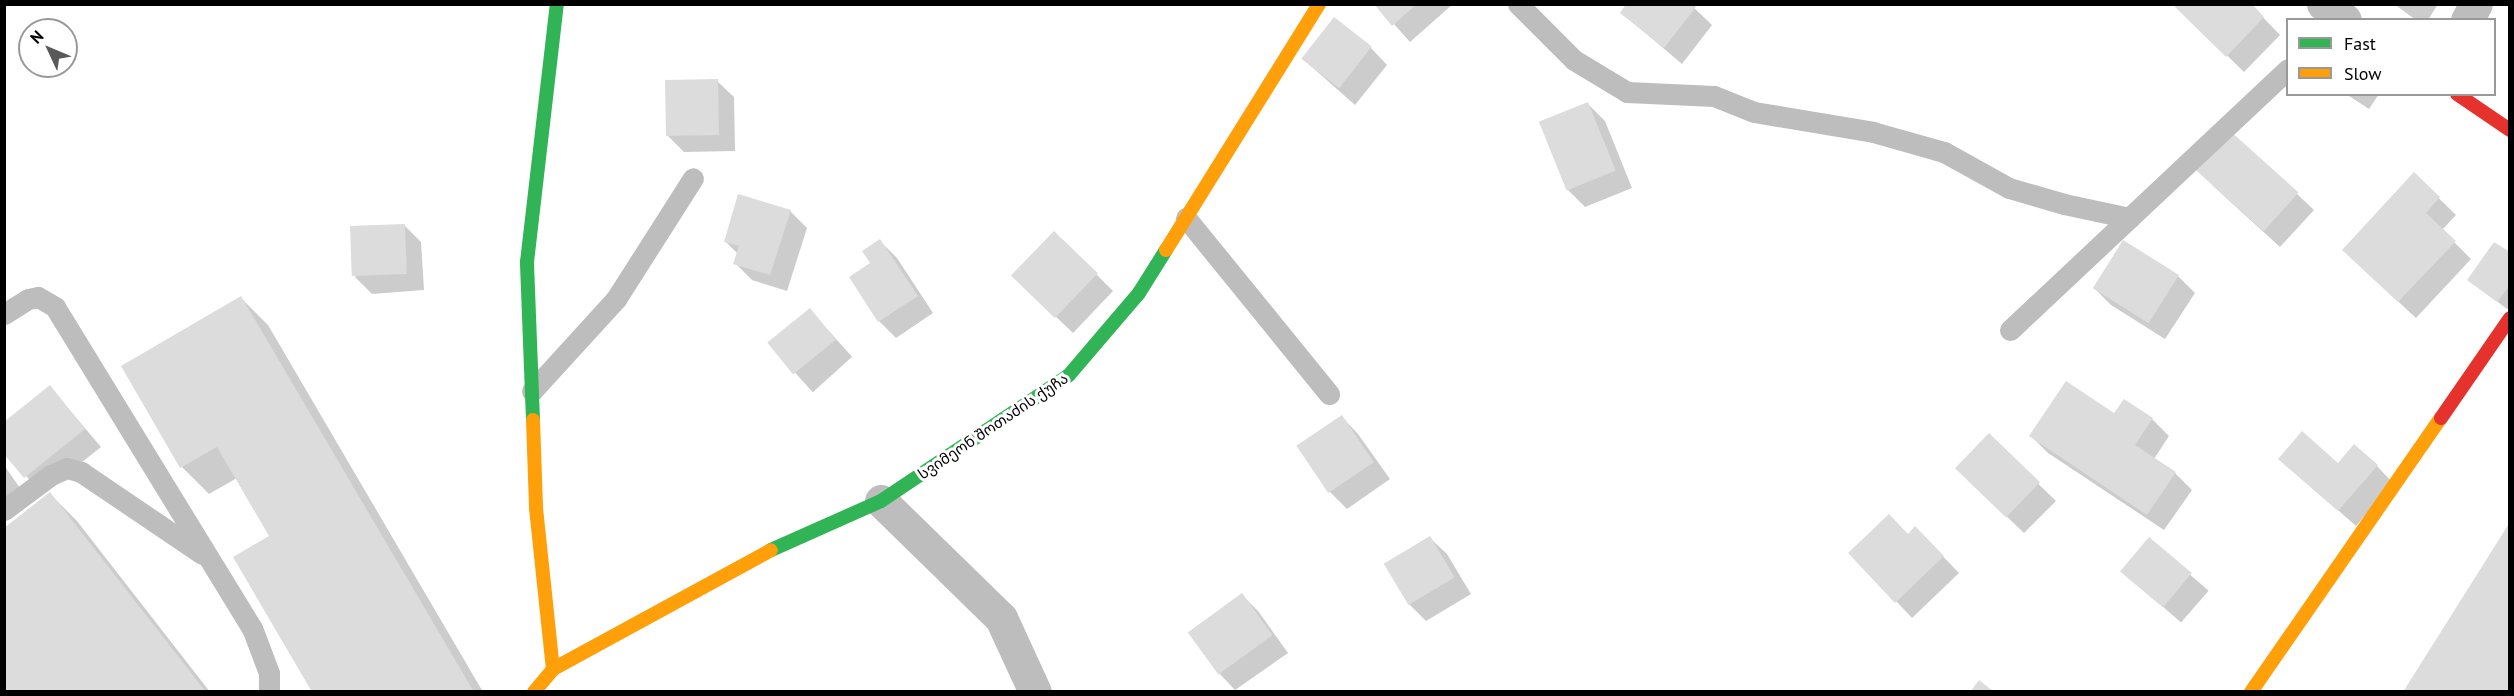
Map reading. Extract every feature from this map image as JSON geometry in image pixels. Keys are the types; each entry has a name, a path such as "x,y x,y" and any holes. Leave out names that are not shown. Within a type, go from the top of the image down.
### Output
{"street":[{"path":"534,692 553,669 536,508 527,262 557,4"},
{"name":"სვიმეონ შოთაძის ქუჩა","path":"553,669 754,558 881,501 1068,375 1139,293 1319,4"},
{"path":"2468,18 2476,4"},
{"path":"2460,96 2510,130"},
{"path":"2251,692 2510,318"},
{"path":"881,501 1001,618 1035,692"}],"lane":[{"path":"1518,4 1574,60 1627,92 1714,96 1754,112 1873,132 1944,152 2009,188 2064,204 2130,218"},
{"path":"2010,330 2286,71"},
{"path":"532,391 616,299 693,178"},
{"path":"1186,218 1329,394"},
{"path":"4,314 28,299 38,297 55,307 252,628 269,673 269,692"},
{"path":"4,510 51,475 67,468 81,472 210,559"}],"building":[{"path":"1374,4 1417,4 1392,26"},
{"path":"1626,4 1692,4 1696,7 1664,48 1620,13"},
{"path":"2172,4 2252,4 2264,17 2226,57"},
{"path":"1334,17 1372,47 1339,88 1301,59"},
{"path":"718,79 719,135 666,136 665,80"},
{"path":"1588,102 1616,171 1567,190 1539,122"},
{"path":"2228,129 2299,193 2264,231 2193,168"},
{"path":"2414,172 2440,197 2426,213 2456,241 2398,302 2342,250"},
{"path":"738,194 791,210 770,275 733,264 739,246 724,242"},
{"path":"405,224 407,274 352,276 350,226"},
{"path":"1054,231 1098,273 1055,318 1011,276"},
{"path":"880,239 918,296 878,322 849,277 870,263 862,251"},
{"path":"2123,240 2179,275 2149,323 2093,288"},
{"path":"2494,242 2510,252 2510,285 2497,302 2467,280"},
{"path":"241,296 474,692 312,692 233,557 269,536 217,447 180,468 121,366"},
{"path":"810,308 836,340 793,374 767,343"},
{"path":"2066,381 2114,413 2124,399 2153,418 2135,445 2176,472 2147,515 2029,436"},
{"path":"50,385 85,429 24,478 4,454 4,422"},
{"path":"1342,415 1374,462 1328,493 1296,446"},
{"path":"2302,431 2338,463 2354,444 2378,465 2338,511 2278,459"},
{"path":"1989,433 2040,482 2006,518 1955,468"},
{"path":"50,492 206,692 4,692 4,528"},
{"path":"1889,514 1908,534 1915,526 1944,556 1895,603 1848,553"},
{"path":"2510,522 2510,692 2403,692"},
{"path":"1430,536 1455,577 1408,605 1384,564"},
{"path":"2149,537 2192,573 2163,607 2120,571"},
{"path":"1242,593 1273,635 1218,674 1188,632"},
{"path":"1979,680 1994,692 1970,692"}],"traffic: fast":[{"path":"533,420 527,262 557,4"},
{"path":"771,550 881,501 1069,375 1139,293 1166,250"}],"traffic: slow":[{"path":"1166,250 1319,4"},
{"path":"2251,692 2441,418"},
{"path":"533,420 536,508 553,669"},
{"path":"534,692 553,669 771,550"}],"traffic: jam":[{"path":"2460,96 2510,130"},
{"path":"2441,418 2510,318"}]}
